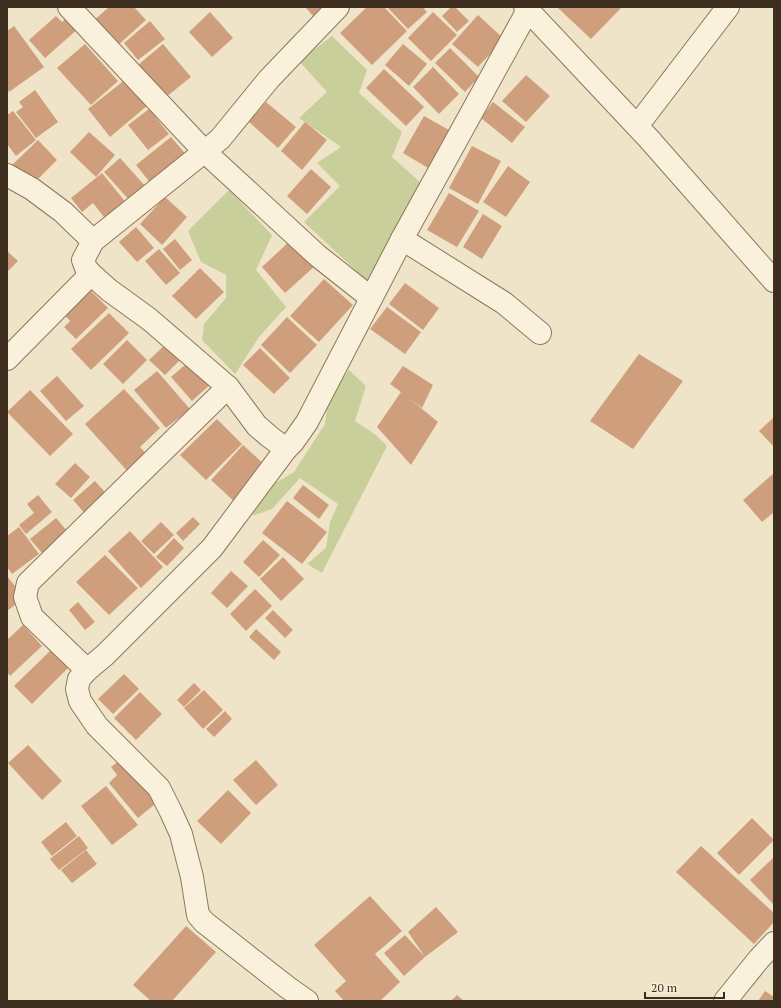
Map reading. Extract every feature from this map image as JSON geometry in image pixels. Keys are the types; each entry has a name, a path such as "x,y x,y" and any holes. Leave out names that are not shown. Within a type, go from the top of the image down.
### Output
{"street":[{"path":"69,7 204,151 318,256 371,298"},
{"path":"286,449 257,426 228,387 149,319 109,290 91,274 86,268 83,260 93,241 220,139 269,79 338,7"},
{"path":"636,126 728,7"},
{"path":"307,1001 287,988 204,922 198,915 192,877 181,834 159,788 97,726 80,701 78,689 79,679 86,670 105,655 212,548 307,422 402,239 526,8 636,126 774,281"},
{"path":"7,176 32,189 63,212 93,241"},
{"path":"402,239 504,303 540,333"},
{"path":"7,359 91,274"},
{"path":"86,670 32,617 25,597 28,583 228,387"},
{"path":"724,1001 774,943"}],"green space":[{"path":"332,36 367,70 359,93 402,132 392,157 421,183 367,281 304,222 340,186 317,163 341,147 299,118 327,92 299,61"},
{"path":"229,190 272,235 256,270 286,307 259,337 235,374 202,340 204,324 226,298 226,275 201,262 188,231"},
{"path":"349,370 366,386 355,421 376,435 387,446 322,573 307,564 326,548 330,522 338,504 300,478 272,509 252,516 267,488 294,472 325,424 328,398"}],"building":[{"path":"109,7 134,7 146,20 117,46 91,23"},
{"path":"305,7 325,7 314,17"},
{"path":"367,7 384,7 407,31 372,65 340,33"},
{"path":"387,7 423,7 427,12 408,29"},
{"path":"451,7 455,7 469,21 457,32 442,16"},
{"path":"557,7 622,7 591,39"},
{"path":"210,12 233,38 212,57 189,32"},
{"path":"433,12 457,35 431,61 408,38"},
{"path":"478,15 504,39 478,67 452,44"},
{"path":"56,16 62,22 69,16 79,28 45,58 29,40"},
{"path":"150,21 165,39 138,60 124,43"},
{"path":"14,26 44,67 9,92 7,88 7,31"},
{"path":"85,44 118,81 91,105 57,68"},
{"path":"163,44 191,77 166,97 138,65"},
{"path":"403,44 427,64 409,86 385,65"},
{"path":"450,48 479,77 465,92 435,63"},
{"path":"433,67 459,94 439,114 413,87"},
{"path":"384,69 424,107 406,126 366,88"},
{"path":"526,75 550,96 526,122 502,101"},
{"path":"126,79 148,105 110,137 88,109"},
{"path":"35,90 58,122 36,138 16,112 23,107 19,102"},
{"path":"266,102 296,127 278,148 249,122"},
{"path":"493,102 525,127 512,143 481,118"},
{"path":"149,109 169,134 148,150 128,125"},
{"path":"13,111 36,140 16,156 7,144 7,115"},
{"path":"424,116 449,130 428,168 403,153"},
{"path":"305,122 327,140 302,170 281,151"},
{"path":"89,132 115,155 96,177 70,152"},
{"path":"171,137 189,158 153,186 136,165"},
{"path":"38,140 57,160 31,186 11,166"},
{"path":"472,146 501,161 478,204 449,188"},
{"path":"120,158 146,187 130,201 104,172"},
{"path":"508,166 530,182 506,217 483,202"},
{"path":"311,169 331,187 307,214 287,196"},
{"path":"102,173 128,205 107,221 93,203 82,212 71,198"},
{"path":"449,193 479,211 457,247 427,230"},
{"path":"165,197 187,217 162,245 140,224"},
{"path":"483,214 502,226 482,259 463,247"},
{"path":"136,227 154,248 137,262 119,242"},
{"path":"175,239 192,260 180,270 163,249"},
{"path":"291,240 315,266 285,293 262,267"},
{"path":"159,249 180,273 166,285 145,261"},
{"path":"7,251 18,261 7,272"},
{"path":"200,268 224,292 196,319 172,296"},
{"path":"324,279 353,305 319,342 290,316"},
{"path":"405,283 439,308 423,330 389,304"},
{"path":"88,288 108,308 76,339 64,327 70,321 63,313"},
{"path":"387,307 421,332 405,354 370,329"},
{"path":"109,313 129,333 91,370 71,349"},
{"path":"287,317 317,345 290,373 261,345"},
{"path":"127,340 147,360 123,384 103,364"},
{"path":"169,341 184,356 165,375 149,360"},
{"path":"260,348 290,378 274,394 243,365"},
{"path":"639,354 683,381 633,449 590,421"},
{"path":"192,359 213,382 192,401 171,377"},
{"path":"403,366 433,385 422,408 410,399 438,422 411,465 377,427 401,392 390,384"},
{"path":"157,371 190,409 166,428 134,390"},
{"path":"57,376 84,406 66,421 40,391"},
{"path":"124,389 160,428 140,447 149,457 130,474 85,424"},
{"path":"30,390 73,434 50,456 7,412"},
{"path":"774,417 774,447 759,431"},
{"path":"217,419 242,444 206,480 180,455"},
{"path":"243,445 268,468 236,503 211,480"},
{"path":"75,463 90,477 71,498 55,484"},
{"path":"774,473 774,512 762,522 743,500"},
{"path":"95,481 111,499 89,518 73,500"},
{"path":"303,485 329,505 319,519 293,498"},
{"path":"38,495 52,512 26,534 19,525 34,513 27,504"},
{"path":"287,501 327,532 302,564 262,533"},
{"path":"193,517 200,524 183,541 176,533"},
{"path":"56,518 68,532 42,553 30,539"},
{"path":"161,522 174,535 154,554 141,541"},
{"path":"19,527 39,554 12,574 7,567 7,536"},
{"path":"130,531 163,567 141,588 108,551"},
{"path":"174,538 184,548 167,566 156,557"},
{"path":"263,540 280,555 259,577 243,562"},
{"path":"105,555 138,588 109,615 76,582"},
{"path":"283,557 304,579 281,601 260,579"},
{"path":"231,571 248,586 227,608 211,593"},
{"path":"7,576 24,598 7,611"},
{"path":"255,589 272,606 246,631 230,614"},
{"path":"78,602 95,622 85,630 69,610"},
{"path":"273,610 293,630 285,638 265,618"},
{"path":"23,625 42,646 10,676 7,672 7,640"},
{"path":"256,629 281,652 274,660 249,637"},
{"path":"51,650 68,668 32,704 14,686"},
{"path":"124,674 139,689 113,714 98,699"},
{"path":"194,683 201,690 184,707 177,700"},
{"path":"204,690 223,710 203,729 184,708"},
{"path":"140,692 162,714 136,740 114,718"},
{"path":"225,711 232,719 214,737 206,729"},
{"path":"28,745 62,781 42,800 8,763"},
{"path":"124,757 160,800 138,818 109,783 117,775 111,767"},
{"path":"256,760 278,785 256,805 233,780"},
{"path":"106,786 138,825 112,845 81,806"},
{"path":"228,790 251,813 221,844 197,821"},
{"path":"752,818 774,840 739,875 717,853"},
{"path":"66,822 77,836 52,856 41,842"},
{"path":"79,836 88,848 59,870 50,859"},
{"path":"701,846 774,913 774,922 754,944 676,872"},
{"path":"86,850 97,864 72,883 61,870"},
{"path":"774,857 774,905 750,880"},
{"path":"370,896 402,931 375,954 400,982 380,1001 344,1001 335,991 346,981 314,945"},
{"path":"436,907 458,932 425,957 408,932"},
{"path":"186,926 216,952 172,1001 151,1001 133,985"},
{"path":"405,935 425,957 404,976 384,953"},
{"path":"765,991 774,997 774,1001 758,1001"},
{"path":"457,995 464,1001 451,1001"}]}
